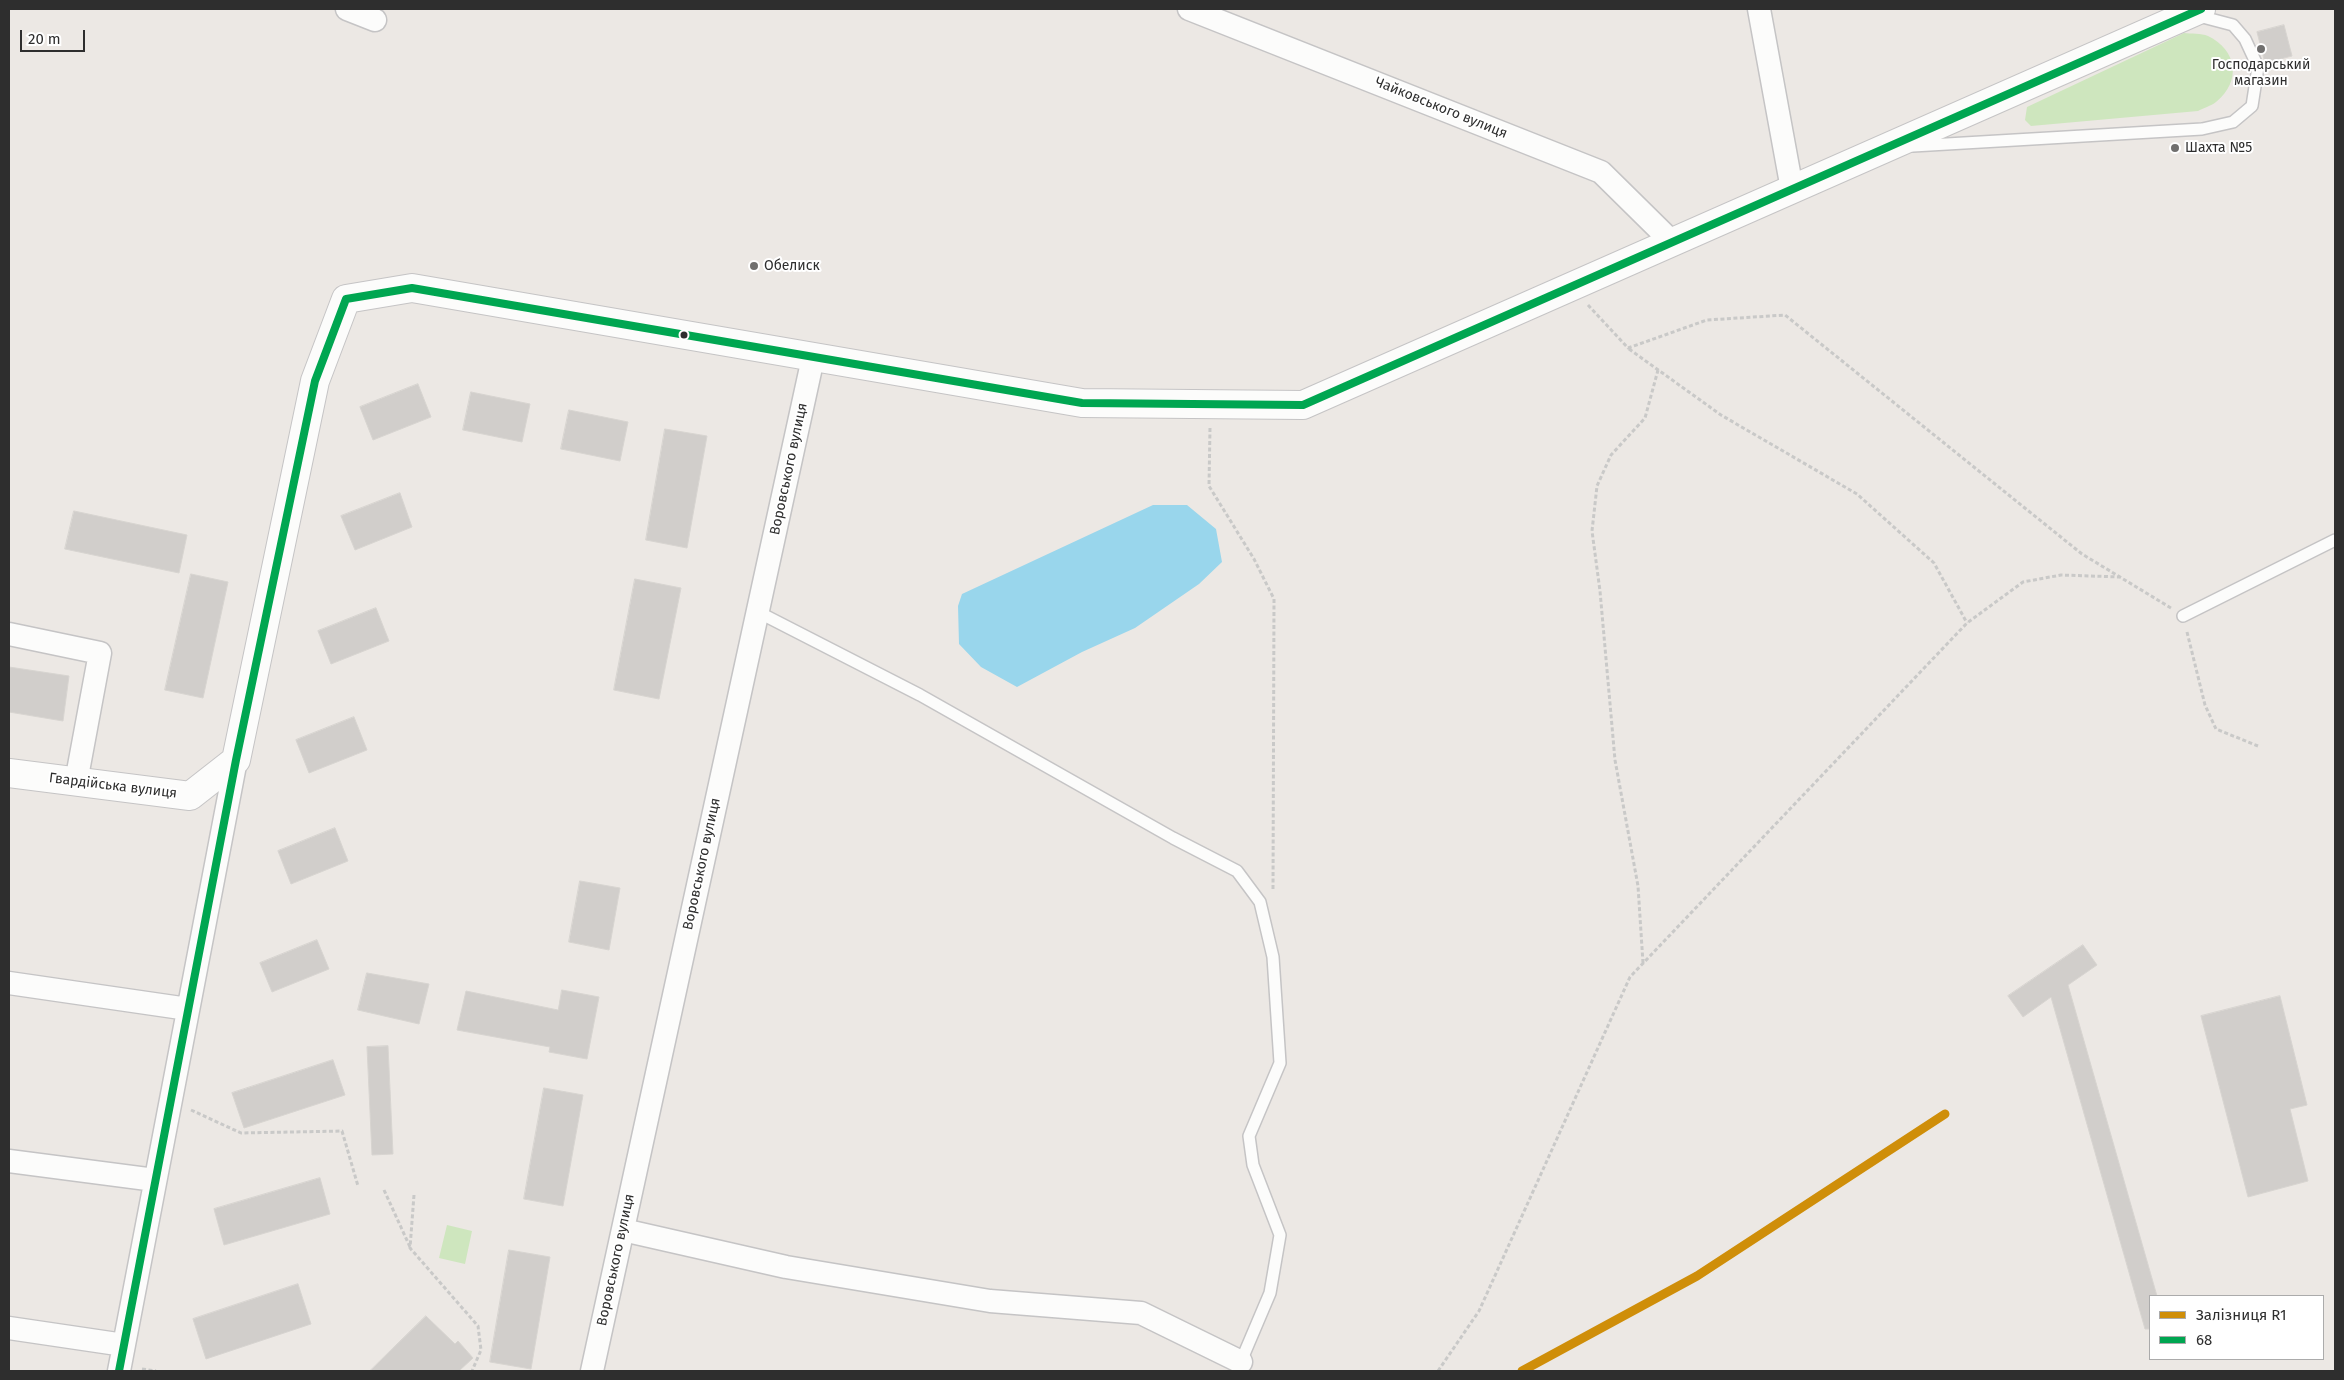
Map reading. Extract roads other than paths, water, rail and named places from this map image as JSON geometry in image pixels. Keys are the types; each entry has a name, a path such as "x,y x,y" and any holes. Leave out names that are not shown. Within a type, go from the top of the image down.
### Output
{"street":[{"path":"347,9 375,20"},
{"name":"Чайковського вулиця","path":"1189,9 1601,172 1672,241"},
{"path":"1759,9 1792,189"},
{"path":"118,1371 236,760 315,381 346,299 412,288 813,358 1082,402 1303,405 2196,11"},
{"name":"Воровського вулиця","path":"592,1371 813,358"},
{"path":"9,634 100,653 76,782"},
{"name":"Гвардійська вулиця","path":"9,773 190,796 236,760"},
{"path":"9,983 188,1009"},
{"path":"9,1161 155,1180"},
{"path":"623,1230 786,1267 970,1297 1141,1313 1238,1367"},
{"path":"9,1328 124,1345"}],"lane":[{"path":"1886,147 2202,128 2233,122 2252,106 2258,67 2245,39 2234,25 2196,11"},
{"path":"2183,616 2335,540"},
{"path":"758,612 920,695 1173,838 1237,871 1260,902 1273,957 1280,1063 1250,1136 1253,1165 1280,1235 1270,1293 1238,1367"}],"water":[{"path":"1153,505 1187,505 1216,529 1222,562 1199,584 1135,628 1082,652 1017,687 981,667 959,644 958,606 962,594"}],"rail line":[{"name":"R1","path":"1522,1371 1697,1276 1945,1114"}],"place":[{"name":"Господарський магазин","path":"2261,49"},
{"name":"Шахта №5","path":"2175,148"},
{"name":"Обелиск","path":"754,266"}]}
